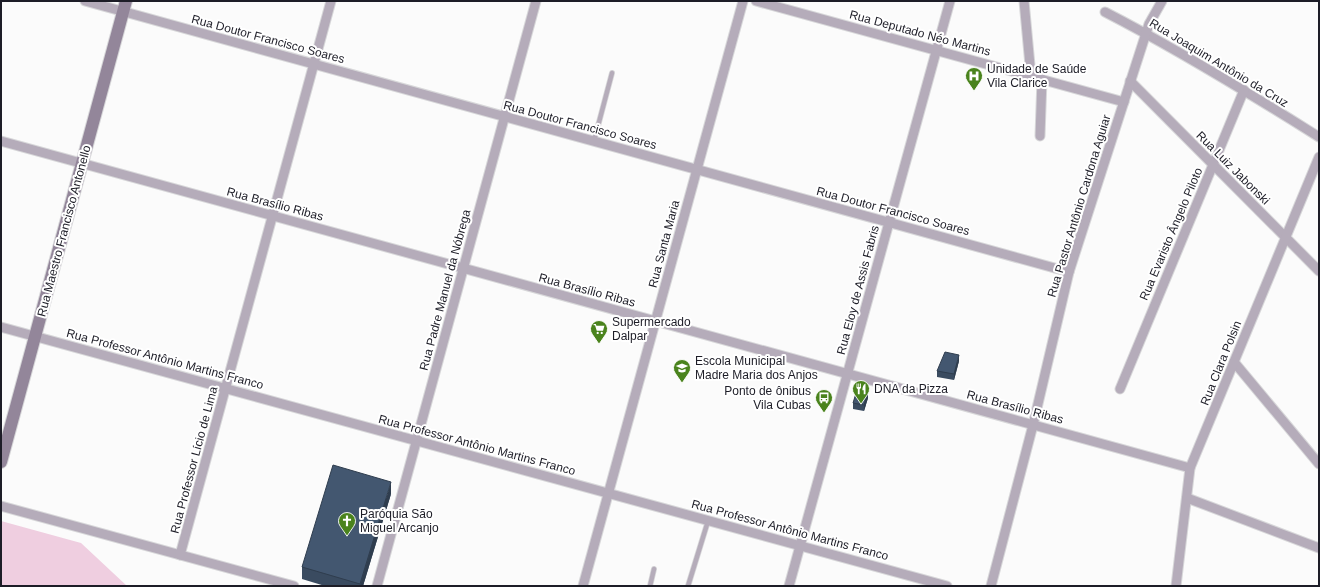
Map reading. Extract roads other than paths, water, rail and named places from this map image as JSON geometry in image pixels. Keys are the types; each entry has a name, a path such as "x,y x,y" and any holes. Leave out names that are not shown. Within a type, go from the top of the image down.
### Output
{"street":[{"name":"Rua Doutor Francisco Soares","path":"85,1 125,6 314,64 1069,272"},
{"name":"Rua Professor Lício de Lima","path":"180,555 331,1"},
{"name":"Rua Padre Manuel da Nóbrega","path":"377,586 536,1"},
{"name":"Rua Santa Maria","path":"583,586 743,1"},
{"name":"Rua Deputado Néo Martins","path":"756,1 1124,102"},
{"name":"Rua Eloy de Assis Fabris","path":"789,586 950,1"},
{"path":"1024,1 1031,76"},
{"name":"Rua Pastor Antônio Cardona Aguiar","path":"991,586 1033,425 1069,272 1150,21 1162,1"},
{"name":"Rua Maestro Francisco Antonello","path":"1,462 125,6"},
{"name":"Rua Joaquim Antônio da Cruz","path":"1105,12 1146,33 1244,90 1319,137"},
{"path":"1040,136 1042,79"},
{"name":"Rua Luiz Jabonski","path":"1130,81 1319,271"},
{"name":"Rua Evaristo Ângelo Piloto","path":"1120,388 1244,90"},
{"name":"Rua Brasílio Ribas","path":"1,141 1190,468"},
{"name":"Rua Clara Polsin","path":"1176,586 1190,468 1319,157"},
{"name":"Rua Professor Antônio Martins Franco","path":"1,327 948,586"},
{"path":"1234,362 1315,453 1319,464"},
{"path":"1187,498 1319,548"},
{"path":"1,506 294,586"}],"lane":[{"path":"594,141 612,72"},
{"path":"688,586 708,521"},
{"path":"650,586 654,569"}],"place":[{"name":"Unidade de Saúde Vila Clarice","path":"974,91"},
{"name":"Supermercado Dalpar","path":"599,344"},
{"name":"Escola Municipal Madre Maria dos Anjos","path":"682,383"},
{"name":"DNA da Pizza","path":"861,404"},
{"name":"Ponto de ônibus Vila Cubas","path":"824,413"},
{"name":"Paróquia São Miguel Arcanjo","path":"347,536"}]}
